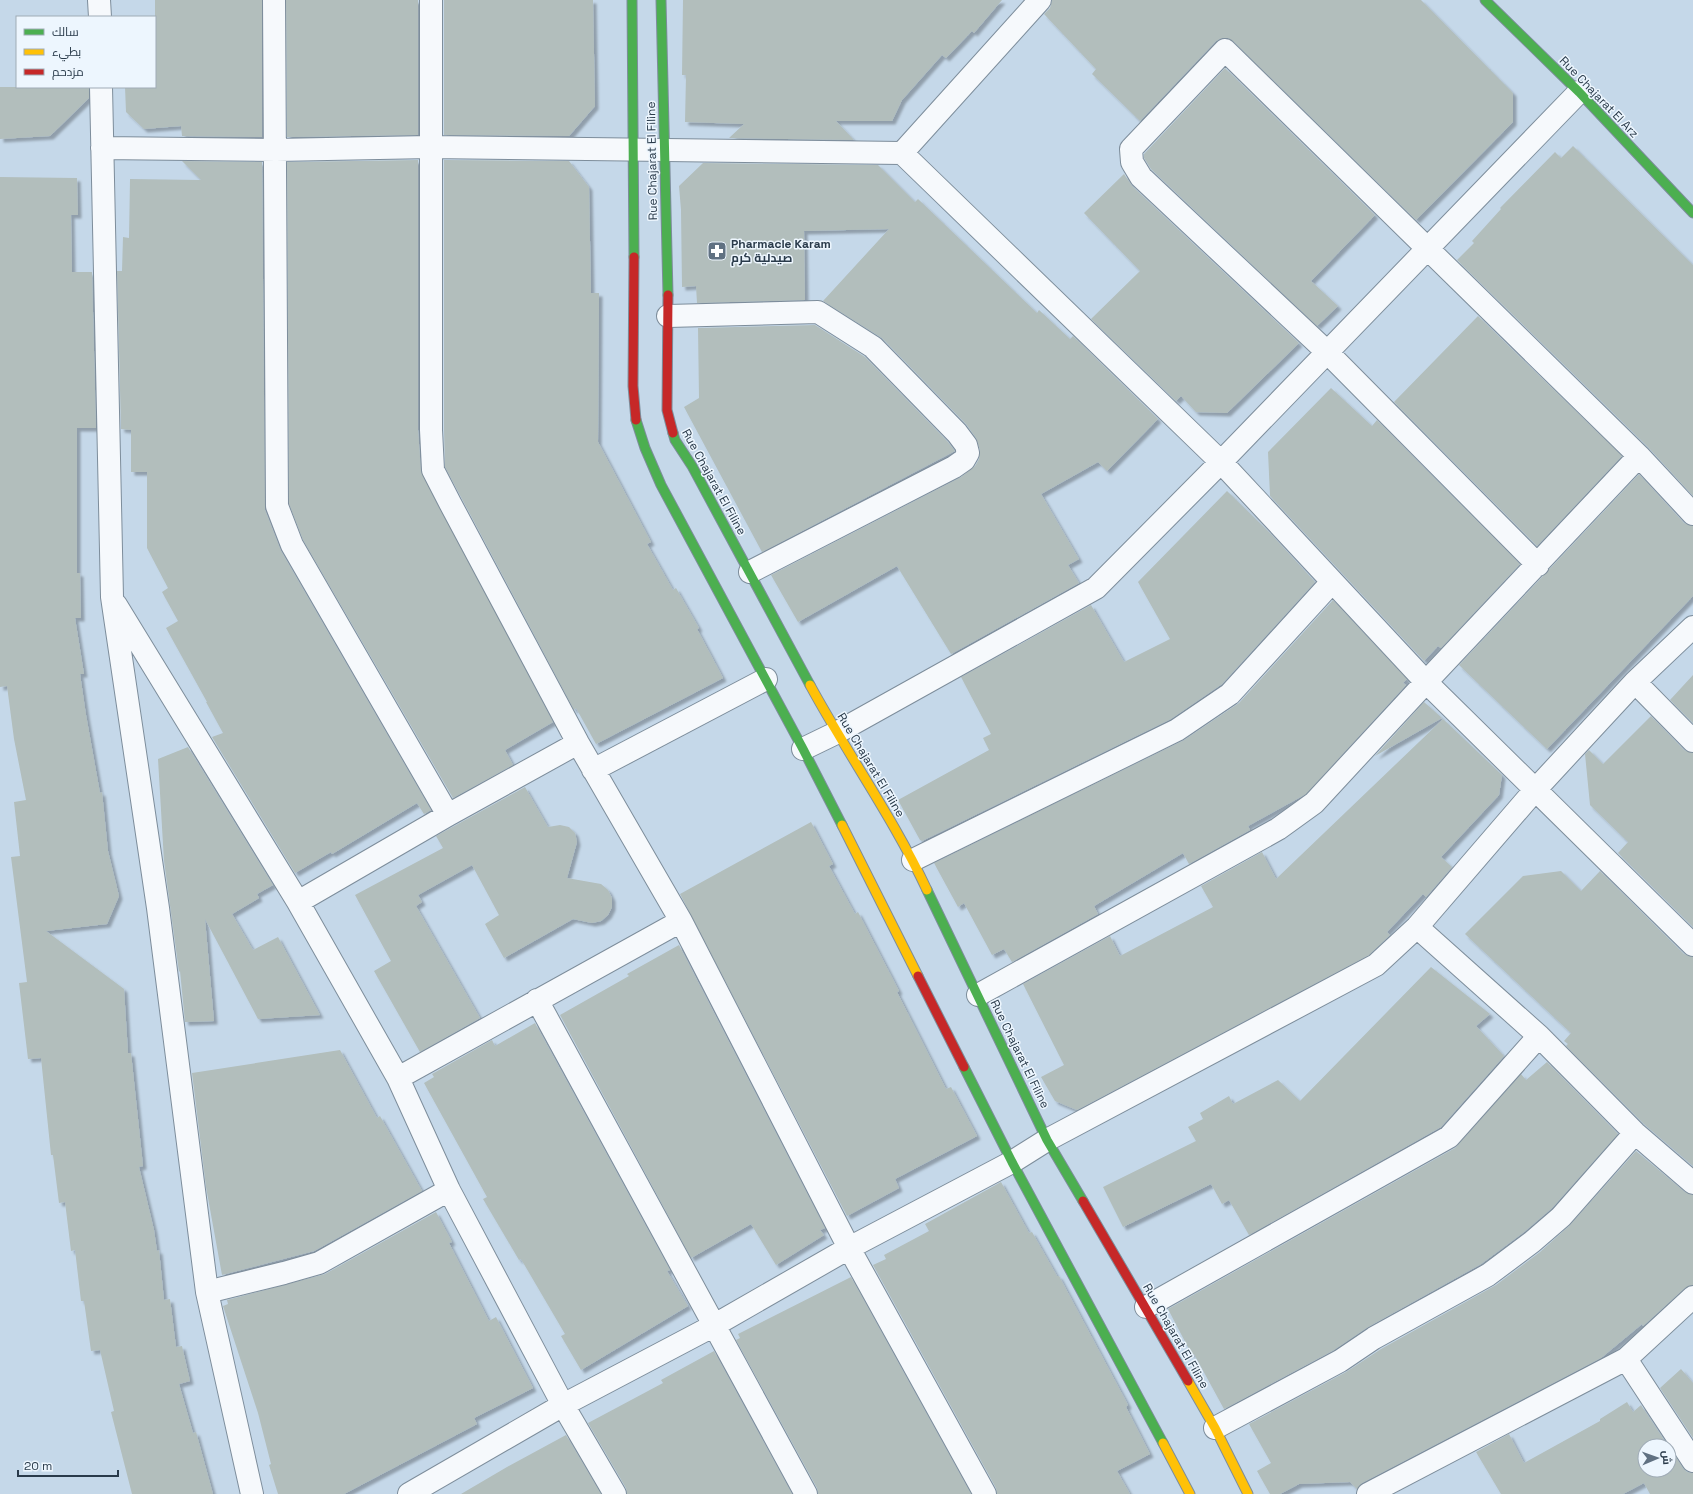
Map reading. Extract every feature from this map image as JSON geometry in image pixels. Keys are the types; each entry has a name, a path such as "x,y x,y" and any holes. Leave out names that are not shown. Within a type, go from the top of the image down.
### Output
{"street":[{"path":"99,0 100,16"},
{"path":"274,0 277,506 292,545 448,815"},
{"path":"431,0 431,430 433,470 578,743 681,921 849,1248 986,1494"},
{"name":"Rue Chajarat El Filine","path":"632,0 634,151 633,386 636,422 645,448 661,485 803,749 1012,1162 1190,1494"},
{"name":"Rue Chajarat El Filine","path":"661,0 668,316 667,410 675,440 692,466 836,733 913,860 1047,1140 1146,1307 1215,1428 1248,1494"},
{"path":"902,153 1040,0"},
{"name":"Rue Chajarat El Arz","path":"1485,0 1579,92 1693,213"},
{"path":"1538,565 1326,351 1141,177 1132,162 1131,149 1225,50 1639,456 1693,514"},
{"path":"101,88 112,597 158,908 207,1292 252,1494"},
{"path":"803,749 836,733 1096,588 1221,462 1326,351 1579,92"},
{"path":"102,148 276,150 430,146 634,151 664,149 902,153 1221,462 1426,682 1693,945"},
{"path":"668,316 818,312 873,347 957,433 966,445 968,454 964,460 954,467 750,572"},
{"path":"978,995 1278,829 1314,803 1639,456"},
{"path":"913,860 1177,730 1230,694 1332,582"},
{"path":"112,597 298,902 398,1078 449,1190 563,1405 615,1494"},
{"path":"413,1493 563,1405 713,1326 849,1248 1012,1162 1047,1140 1376,964 1417,927 1535,790 1635,682 1693,627"},
{"path":"594,770 766,679"},
{"path":"1635,682 1693,741"},
{"path":"298,902 448,815 578,743"},
{"path":"398,1078 681,921"},
{"path":"1417,927 1539,1036 1635,1133 1693,1184"},
{"path":"537,1000 713,1326 806,1494"},
{"path":"1146,1307 1449,1137 1539,1036"},
{"path":"1215,1428 1340,1361 1374,1338 1488,1274 1532,1242 1562,1217 1635,1133"},
{"path":"207,1292 319,1263 449,1190"},
{"path":"1368,1494 1626,1359 1693,1297"},
{"path":"1626,1359 1693,1462"}],"building":[{"path":"155,0 262,0 262,137 182,136 181,126 144,129 126,112 125,88 156,88"},
{"path":"286,0 418,0 418,135 287,137"},
{"path":"444,0 593,0 595,106 569,136 444,135"},
{"path":"683,0 1002,0 974,33 972,31 946,58 942,55 902,100 892,121 836,121 854,140 729,138 744,124 685,122 686,75 682,75"},
{"path":"1052,0 1421,0 1513,93 1513,122 1416,220 1233,41 1228,38 1222,38 1216,41 1140,121 1092,74 1096,69 1044,14 1050,8"},
{"path":"1225,68 1375,215 1311,281 1338,306 1317,326 1151,169 1144,158 1144,154"},
{"path":"0,87 89,88 89,98 50,136 0,139"},
{"path":"1573,146 1693,265 1693,496 1648,447 1457,260 1474,243 1472,241 1501,209 1500,208 1555,152 1561,158"},
{"path":"418,160 418,430 421,471 553,722 505,750 513,765 453,798 303,540 289,504 287,162"},
{"path":"444,160 569,161 589,187 591,293 599,293 598,442 651,542 647,544 673,590 676,588 699,628 697,629 723,678 596,744 576,708 574,710 445,467"},
{"path":"182,161 262,162 265,510 281,551 431,810 424,814 417,803 332,854 331,852 295,873 212,737 223,733 166,628 178,621 162,592 168,588 147,548 147,472 131,472 131,430 121,429 117,271 122,271 123,237 129,238 130,179 201,180"},
{"path":"703,163 878,165 915,202 918,199 1037,313 1039,310 1070,339 1073,336 1158,419 1107,471 1098,462 1041,494 1079,559 1068,565 1079,583 951,654 897,566 798,622 771,575 961,477 975,466 979,459 980,450 976,438 966,424 882,338 823,301 889,229 804,231 805,300 697,303 696,286 682,287 681,210 679,186"},
{"path":"1124,174 1132,186 1299,343 1227,413 1196,412 1181,396 1176,401 1091,319 1140,271 1084,213"},
{"path":"0,177 77,178 78,215 71,215 72,272 92,272 96,428 77,428 77,573 80,573 81,618 75,618 84,674 80,674 86,715 100,793 102,792 108,851 119,896 107,924 46,931 124,989 128,1053 131,1053 143,1166 139,1167 154,1230 157,1251 159,1250 164,1300 170,1299 176,1347 182,1346 190,1381 179,1384 193,1433 196,1432 213,1494 132,1494 111,1412 114,1411 100,1350 91,1351 84,1301 81,1301 75,1250 71,1251 65,1202 59,1203 53,1155 51,1155 41,1058 28,1059 19,983 27,982 11,857 20,856 14,802 26,800 14,739 7,686 0,687"},
{"path":"1478,316 1622,456 1537,546 1394,402"},
{"path":"815,325 865,357 955,451 762,552 684,407 699,398 698,328"},
{"path":"1331,388 1372,426 1377,420 1520,564 1441,648 1438,646 1424,661 1270,496 1268,452"},
{"path":"1639,474 1684,523 1693,526 1693,596 1547,749 1459,665"},
{"path":"1227,491 1270,533 1315,582 1222,684 1171,719 922,841 920,840 898,800 989,750 983,738 991,734 961,677 1091,605 1124,662 1170,639 1138,582"},
{"path":"1333,600 1407,679 1403,683 1406,685 1306,794 1248,826 1250,830 1189,864 1183,853 1094,906 1098,914 1012,962 1004,949 992,955 964,903 958,907 934,863 1184,740 1239,703"},
{"path":"1693,675 1693,723 1670,700"},
{"path":"1424,702 1442,718 1375,756"},
{"path":"1651,716 1684,750 1693,753 1693,927 1618,853 1628,842 1590,805 1585,754 1589,750 1603,764"},
{"path":"1443,719 1502,775 1499,795 1441,857 1452,867 1426,897 1423,894 1387,932 1390,935 1369,955 1077,1110 1055,1101 1041,1077 1064,1065 1023,984 1110,936 1120,956 1213,907 1201,886 1262,852 1276,879"},
{"path":"188,747 273,885 257,894 259,898 232,914 253,950 278,937 320,1015 258,1019 205,919 214,1021 185,1022 180,971 179,972 164,861 158,759"},
{"path":"525,787 548,827 560,825 569,827 575,833 577,842 567,878 601,884 608,890 612,898 612,907 608,915 601,921 592,923 573,919 504,958 485,924 499,915 472,865 418,895 422,902 416,906 480,1018 420,1052 374,971 391,961 355,895 443,848 436,836"},
{"path":"811,822 833,864 829,866 855,914 858,912 899,991 897,992 946,1089 951,1087 977,1136 895,1179 899,1188 847,1216 680,894"},
{"path":"1561,871 1581,891 1600,871 1684,954 1693,957 1693,1166 1644,1124 1566,1046 1568,1044 1564,1041 1571,1033 1465,934 1523,876"},
{"path":"679,945 825,1228 820,1230 824,1235 776,1265 751,1224 691,1258 560,1015 629,976 627,974"},
{"path":"1431,967 1490,1014 1476,1026 1504,1056 1441,1127 1249,1235 1229,1200 1222,1204 1211,1184 1123,1227 1103,1187 1196,1141 1188,1127 1203,1119 1200,1113 1229,1096 1233,1104 1278,1080 1300,1101"},
{"path":"535,1023 670,1270 667,1271 688,1306 581,1370 561,1336 565,1334 521,1259 519,1260 483,1199 487,1197 424,1083 434,1077 432,1074 492,1040 495,1046"},
{"path":"340,1050 377,1118 380,1116 422,1191 314,1251 222,1275 206,1187 192,1073"},
{"path":"1547,1062 1618,1134 1552,1208 1524,1232 1481,1264 1368,1327 1334,1350 1224,1409 1194,1354 1192,1355 1168,1309 1455,1148 1521,1074 1526,1080"},
{"path":"1636,1151 1685,1192 1693,1195 1693,1285 1685,1288 1643,1326 1642,1324 1601,1358 1362,1483 1357,1489 1350,1482 1299,1484 1280,1494 1270,1494 1257,1471 1271,1463 1249,1424 1346,1372 1381,1349 1496,1285 1540,1252 1569,1226"},
{"path":"1001,1182 1029,1233 1032,1232 1057,1276 1059,1276 1128,1405 1126,1407 1150,1454 1117,1471 1130,1494 997,1494 996,1488 873,1265 886,1259 884,1255 929,1231 925,1224"},
{"path":"436,1212 452,1242 449,1243 489,1321 496,1317 533,1388 474,1418 477,1424 344,1494 278,1494 269,1465 271,1464 258,1413 223,1306 228,1304 227,1300 325,1274"},
{"path":"851,1277 971,1494 818,1494 817,1488 736,1340 740,1338 738,1334"},
{"path":"714,1351 792,1494 627,1494 626,1488 588,1423 663,1383 661,1380"},
{"path":"1681,1369 1693,1383 1693,1438 1660,1388"},
{"path":"1627,1402 1633,1412 1641,1405 1663,1438 1637,1438 1637,1478 1677,1478 1677,1459 1687,1472 1693,1473 1693,1494 1650,1494 1644,1483 1623,1494 1501,1494 1476,1452 1509,1434 1524,1463 1600,1421 1600,1419"},
{"path":"566,1435 601,1494 461,1494 507,1467"}],"traffic: fast":[{"path":"632,0 634,257"},
{"path":"661,0 668,295"},
{"path":"1485,0 1579,92 1693,213"},
{"path":"636,420 645,448 661,485 803,749 842,825"},
{"path":"673,433 675,440 692,466 810,685"},
{"path":"927,890 1047,1140 1083,1201"},
{"path":"964,1067 1012,1162 1163,1443"}],"traffic: slow":[{"path":"810,685 900,838 927,890"},
{"path":"842,825 918,976"},
{"path":"1188,1381 1215,1428 1248,1494"},
{"path":"1163,1443 1190,1494"}],"traffic: jam":[{"path":"634,257 633,386 636,420"},
{"path":"668,295 667,410 673,433"},
{"path":"918,976 964,1067"},
{"path":"1083,1201 1188,1381"}],"place":[{"name":"Pharmacie Karam صيدلية كرم","path":"717,251"}]}
